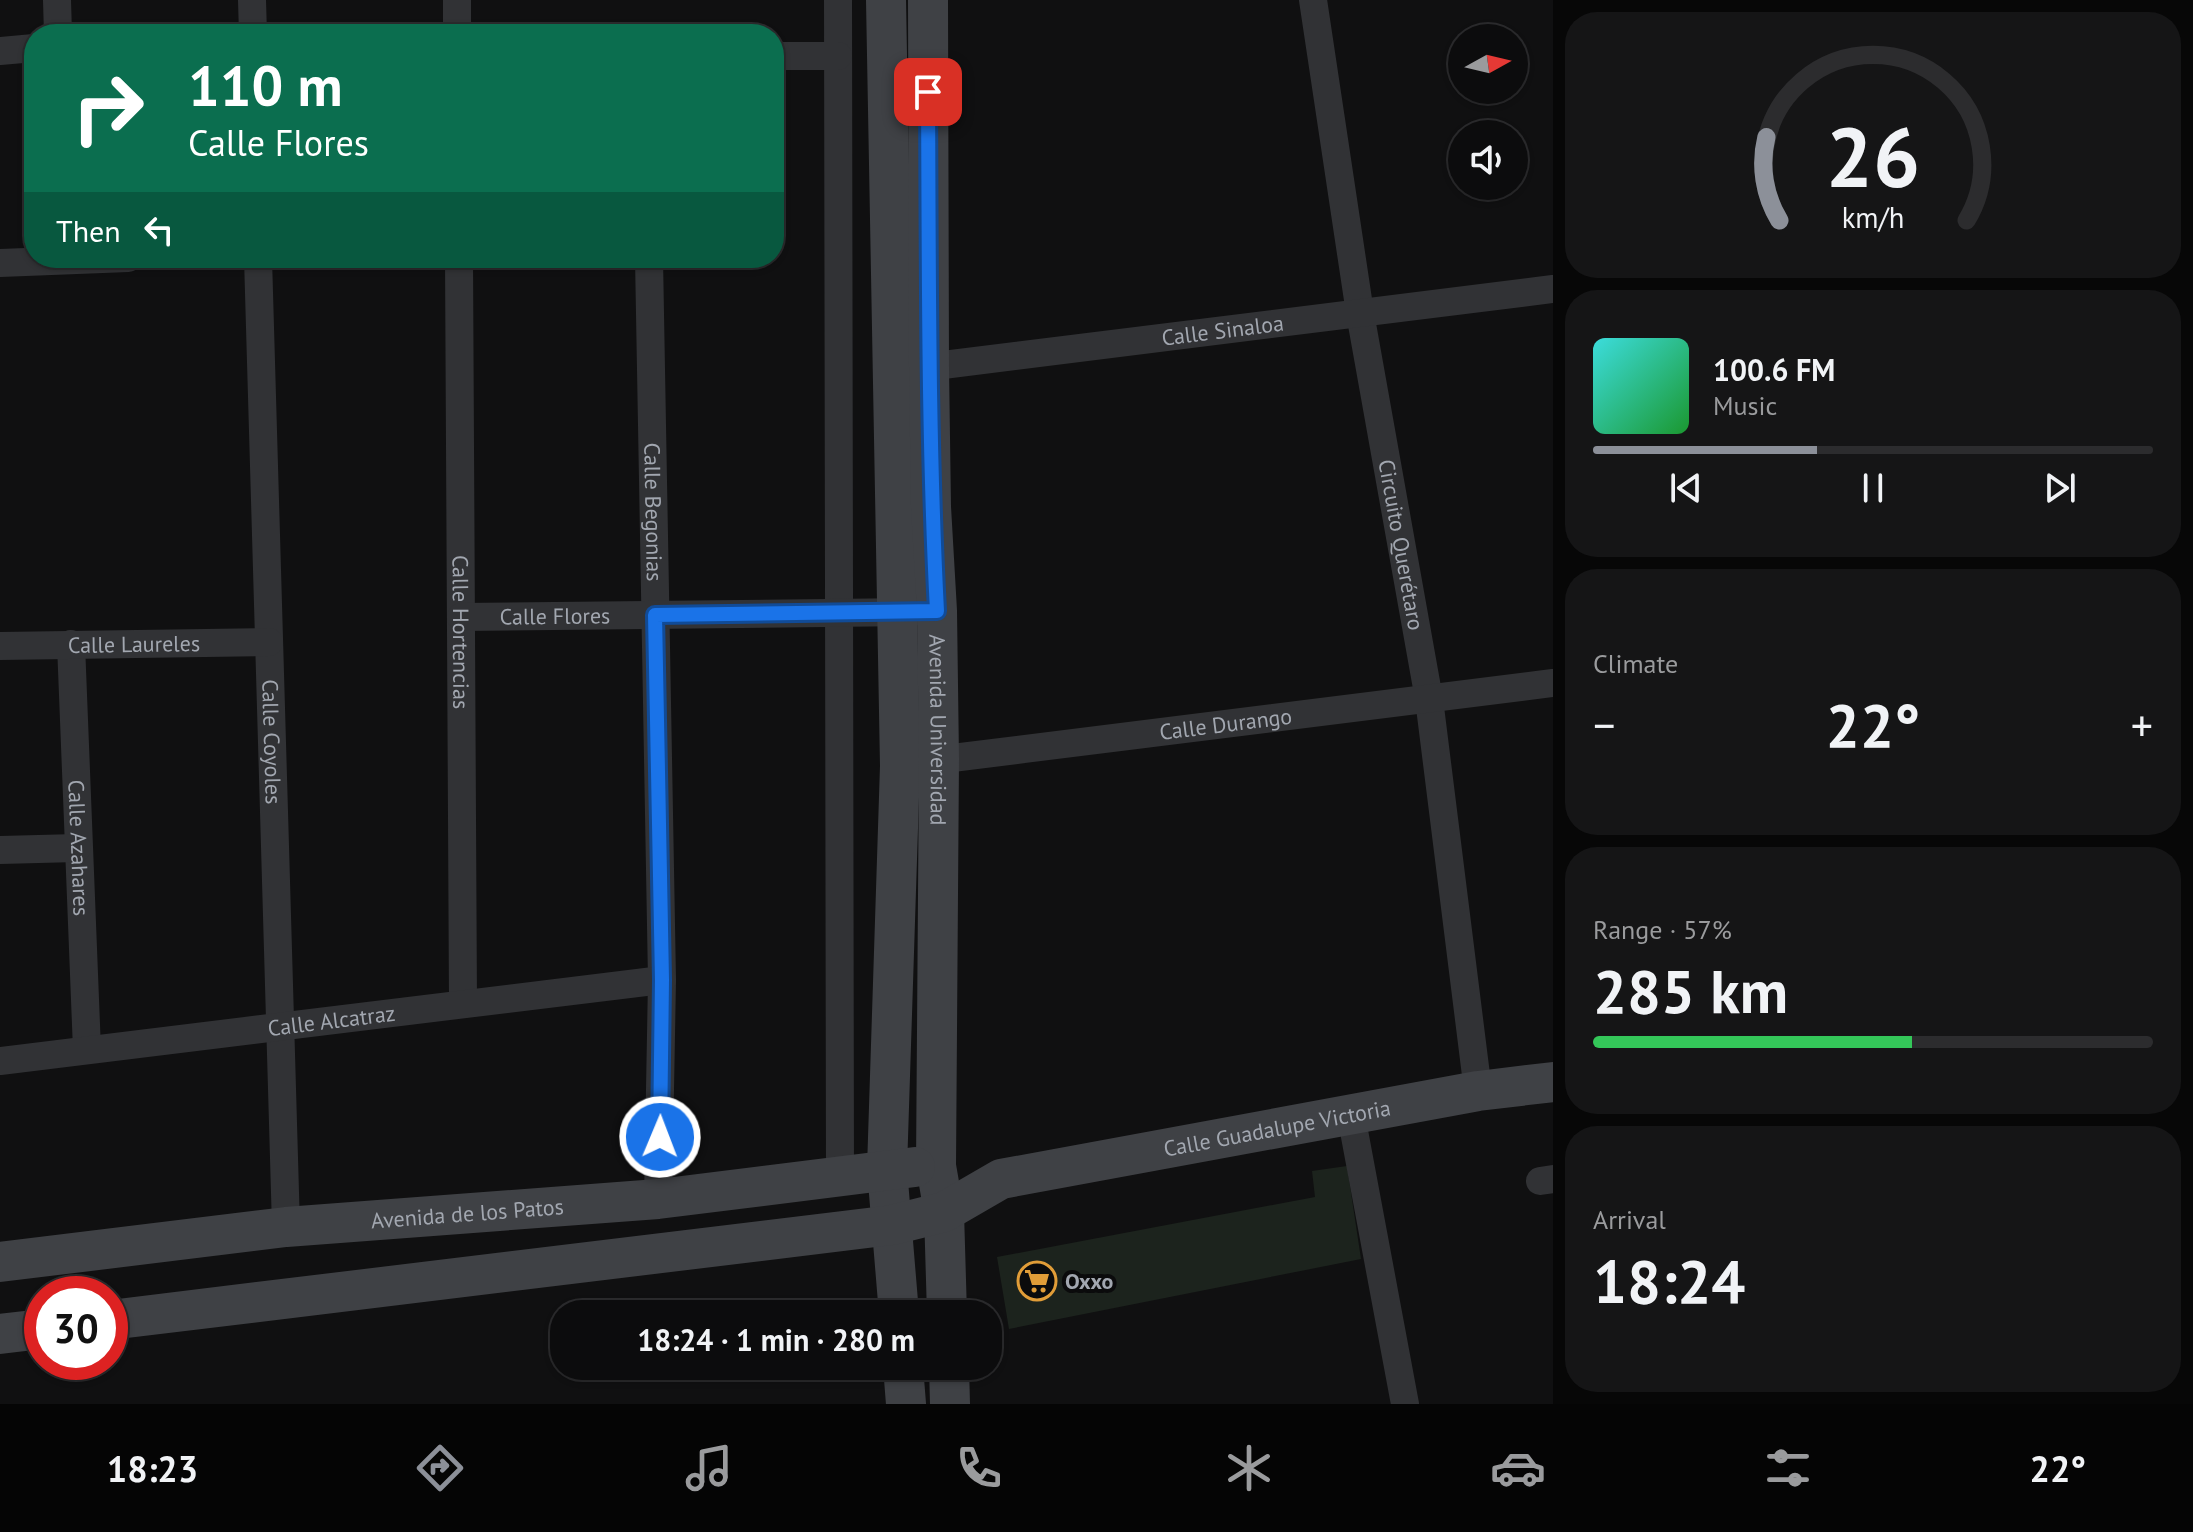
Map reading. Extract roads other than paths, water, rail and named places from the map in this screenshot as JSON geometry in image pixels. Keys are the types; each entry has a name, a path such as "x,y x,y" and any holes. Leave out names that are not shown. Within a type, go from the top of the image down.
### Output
{"main road":[{"name":"Avenida Universidad","path":"886,0 911,369 931,507 937,611 936,1166 944,1212 947,1300"},
{"name":"Avenida Universidad","path":"898,1300 887,1169 900,766 897,508 911,369 928,0"},
{"name":"Calle Guadalupe Victoria","path":"944,1212 1001,1179 1478,1091 1553,1082"},
{"name":"Avenida de los Patos","path":"0,1262 286,1227 658,1199 840,1178 887,1169 936,1166"},
{"name":"Calle Guadalupe Victoria","path":"936,1166 1001,1179"},
{"path":"128,1318 892,1225 944,1212"},
{"path":"0,1334 24,1331"},
{"path":"904,1380 906,1404"},
{"path":"949,1380 950,1404"}],"street":[{"path":"57,0 58,24"},
{"path":"252,0 253,24"},
{"path":"457,0 457,24"},
{"path":"838,0 840,1178"},
{"name":"Circuito Querétaro","path":"1313,0 1360,313 1429,699 1478,1091"},
{"path":"0,51 24,49"},
{"path":"784,56 838,56"},
{"path":"0,263 24,262"},
{"name":"Calle Coyoles","path":"258,268 286,1227"},
{"name":"Calle Hortencias","path":"459,268 463,1004"},
{"name":"Calle Begonias","path":"649,268 662,980 658,1199"},
{"name":"Calle Sinaloa","path":"911,369 1553,289"},
{"name":"Calle Flores","path":"461,617 937,611"},
{"name":"Calle Laureles","path":"0,646 269,642"},
{"name":"Calle Azahares","path":"71,644 87,1050"},
{"name":"Calle Durango","path":"900,766 1553,683"},
{"path":"0,850 77,848"},
{"name":"Calle Alcatraz","path":"0,1061 662,980"},
{"path":"1351,1115 1405,1404"}],"place":[{"name":"Oxxo","path":"1037,1281"}]}
